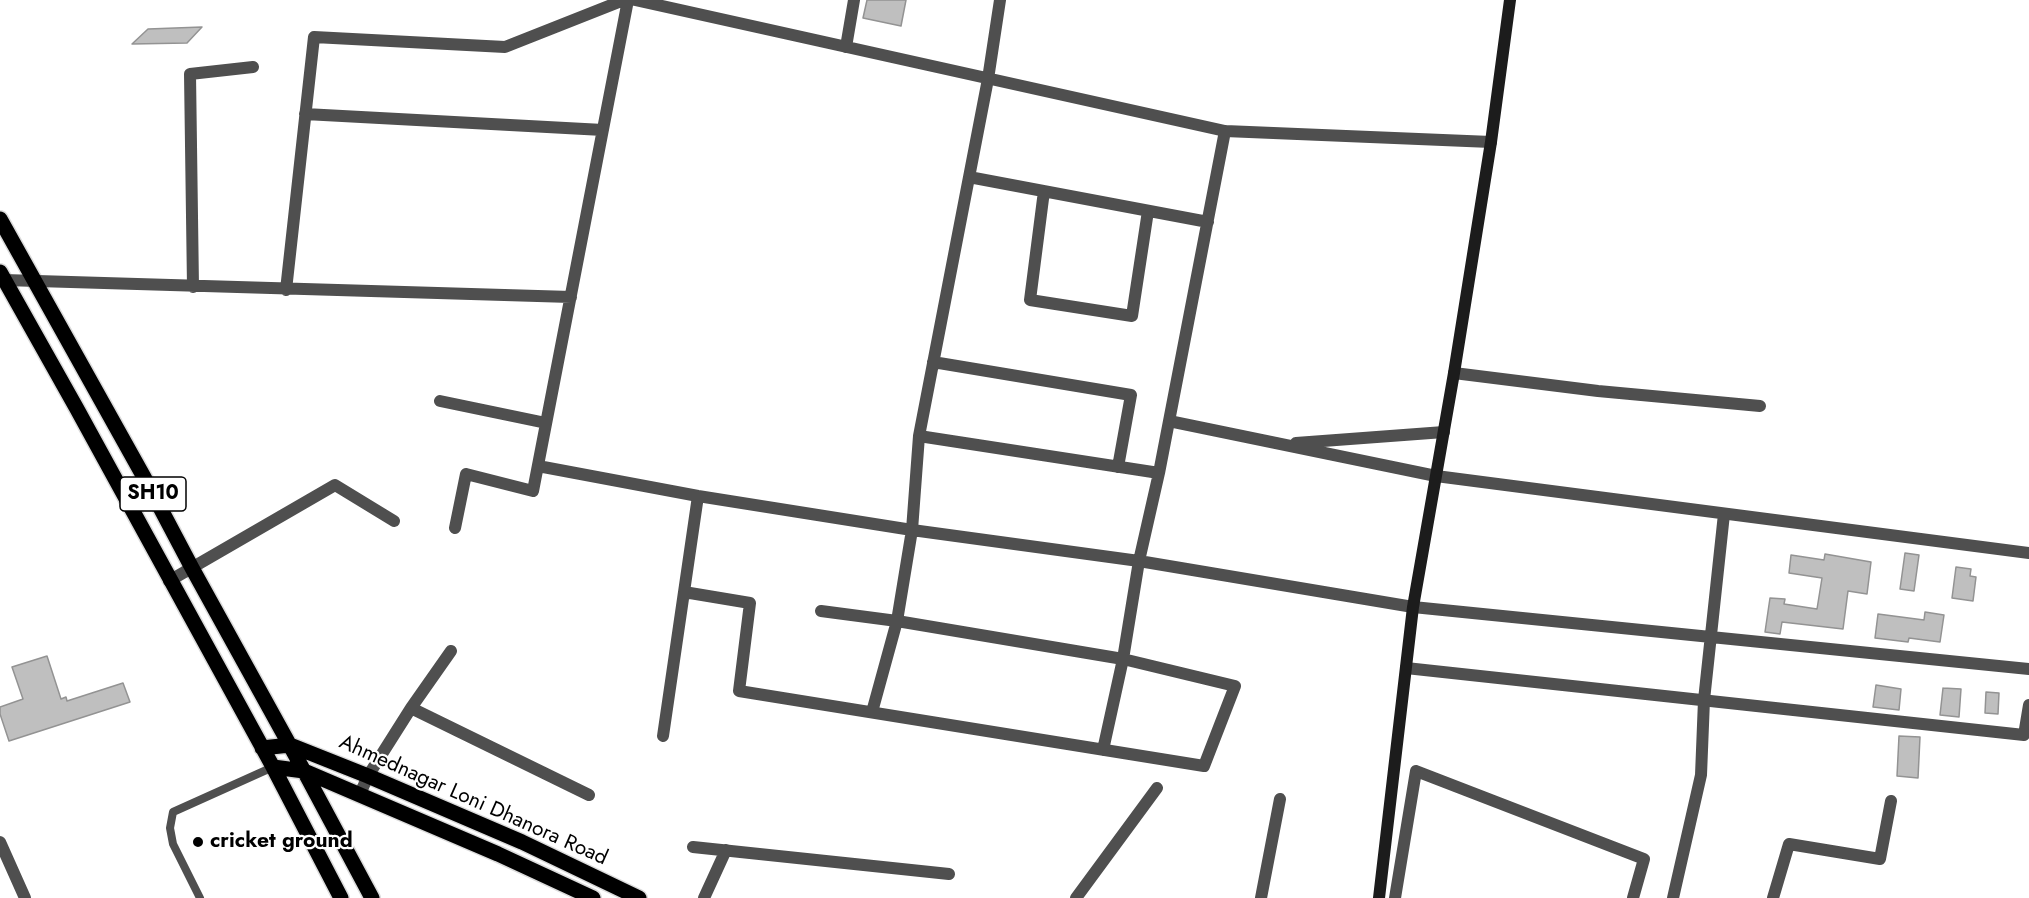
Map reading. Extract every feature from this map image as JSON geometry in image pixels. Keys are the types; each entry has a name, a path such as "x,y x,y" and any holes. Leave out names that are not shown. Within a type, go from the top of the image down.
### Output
{"main road":[{"name":"SH10","path":"0,219 145,479 372,898"},
{"name":"SH10","path":"2,276 273,767 341,898"},
{"name":"Ahmednagar Loni Dhanora Road","path":"262,748 290,745 369,776 522,842 639,898"},
{"name":"Ahmednagar Loni Dhanora Road","path":"273,767 304,771 498,854 593,898"}],"street":[{"path":"286,290 314,37 505,47 626,0"},
{"path":"455,528 466,474 533,491 626,0"},
{"path":"635,0 1225,131 1491,142"},
{"path":"846,47 854,0"},
{"path":"872,712 897,621 912,530 919,436 988,79 1000,0"},
{"path":"1379,898 1413,607 1491,142 1510,0"},
{"path":"193,287 190,74 253,67"},
{"path":"306,114 603,129"},
{"path":"1103,750 1123,659 1139,561 1170,421 1225,131"},
{"path":"969,177 1208,222"},
{"path":"1044,191 1030,300 1132,316 1148,211"},
{"path":"2,276 33,281 193,287 571,297"},
{"path":"933,362 1131,395 1118,467"},
{"path":"1454,373 1598,391 1760,406"},
{"path":"440,401 546,423"},
{"path":"1170,421 1436,476 2029,553"},
{"path":"1279,444 1444,432"},
{"path":"919,436 1159,473"},
{"path":"538,466 698,496 912,530 1139,561 1413,607 2029,669"},
{"path":"170,581 334,485 394,521"},
{"path":"663,736 698,496"},
{"path":"1673,898 1701,775 1704,700 1724,514"},
{"path":"684,592 750,603 739,691 1204,766 1235,686 1123,659 897,621 821,611"},
{"path":"360,794 411,708 451,651"},
{"path":"1406,668 2024,735 2029,705"},
{"path":"411,708 589,795"},
{"path":"1395,898 1416,771 1644,859 1633,898"},
{"path":"1076,898 1157,788"},
{"path":"1261,898 1280,799"},
{"path":"1773,898 1789,844 1880,860 1891,801"},
{"path":"0,842 25,898"},
{"path":"693,847 949,874"},
{"path":"704,898 726,850"}],"lane":[{"path":"200,898 173,844 170,828 173,812 273,767"}],"building":[{"path":"867,0 906,0 901,26 863,18"},
{"path":"202,27 187,43 132,44 148,29"},
{"path":"1905,553 1919,555 1914,591 1900,589"},
{"path":"1825,554 1871,562 1867,594 1848,591 1843,629 1782,622 1780,634 1765,632 1770,598 1785,599 1784,604 1817,609 1822,578 1789,573 1791,555 1824,560"},
{"path":"1956,567 1971,569 1970,576 1976,577 1973,601 1952,598"},
{"path":"1925,612 1944,615 1940,642 1909,638 1908,642 1875,638 1878,614 1924,620"},
{"path":"47,656 61,699 66,697 67,701 123,683 130,702 9,741 0,707 23,699 12,667"},
{"path":"1876,685 1901,689 1899,710 1873,707"},
{"path":"1943,688 1961,689 1959,717 1940,715"},
{"path":"1986,692 1999,693 1998,714 1985,713"},
{"path":"1899,736 1920,737 1918,778 1897,776"}],"place":[{"name":"cricket ground","path":"198,842"}]}
